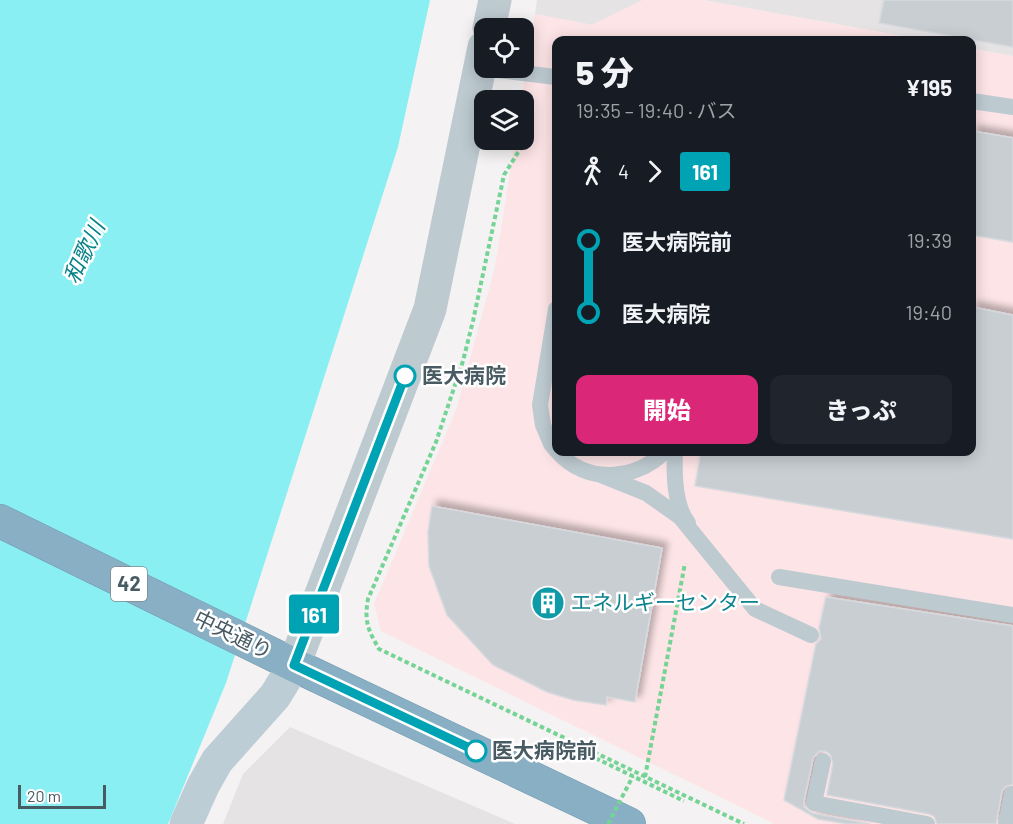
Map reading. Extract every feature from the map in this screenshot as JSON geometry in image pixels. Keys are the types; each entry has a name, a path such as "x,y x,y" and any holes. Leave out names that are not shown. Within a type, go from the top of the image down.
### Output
{"highway":[{"name":"中央通り","path":"0,521 294,665 629,824"}],"street":[{"path":"491,18 495,0"},
{"path":"186,824 202,786 217,761 275,696 294,665 430,309 478,78"}],"lane":[{"path":"534,71 552,76"},
{"path":"976,102 1013,107"},
{"path":"552,333 540,405 543,425 552,445"},
{"path":"561,456 582,470 602,475 646,493 680,518 755,609 813,634 757,607 683,516 674,477 675,456"},
{"path":"602,475 624,474 645,467 659,456"},
{"path":"779,577 1013,615"},
{"path":"823,761 814,803 927,824"},
{"path":"1006,824 1012,794"}],"path":[{"path":"519,150 504,175 463,360 436,442 368,599 366,614 368,630 379,649 744,824"},
{"path":"645,777 686,564 683,555"},
{"path":"589,755 684,801"},
{"path":"608,824 633,776"}],"shaded area":[{"path":"537,0 643,0 592,25 535,14"},
{"path":"643,0 703,0 903,36 552,36 552,456 976,456 976,50 1013,56 1013,824 775,824 381,631 374,604 456,410 495,267 513,150 534,150 534,90 523,90 525,78 534,78 535,14 592,25"},
{"path":"703,0 1013,0 1013,56 976,50 976,36 903,36"},
{"path":"290,727 515,824 223,824 243,774"}],"water":[{"name":"和歌川","path":"0,0 430,0 398,147 226,683 168,824 0,824"}],"building":[{"path":"884,0 1013,0 1013,47 976,40 976,36 952,36 879,23"},
{"path":"976,132 1013,138 1013,242 976,236"},
{"path":"976,308 1013,315 1013,539 695,486 700,456 976,456"},
{"name":"エネルギーセンター","path":"432,506 662,548 635,702 607,697 606,705 573,700 547,692 493,665 447,615 429,566 428,532"},
{"path":"826,597 1013,626 1013,784 1002,791 996,824 937,824 934,816 929,814 827,795 833,763 830,754 825,751 819,751 813,758 804,807 812,813 870,824 847,824 818,819 784,800 816,644 821,639 819,628"}],"bus line":[{"name":"161","path":"405,376 294,665 476,751"}],"place":[{"name":"医大病院","path":"405,376"},
{"name":"エネルギーセンター","path":"548,603"},
{"name":"医大病院前","path":"476,751"}]}
